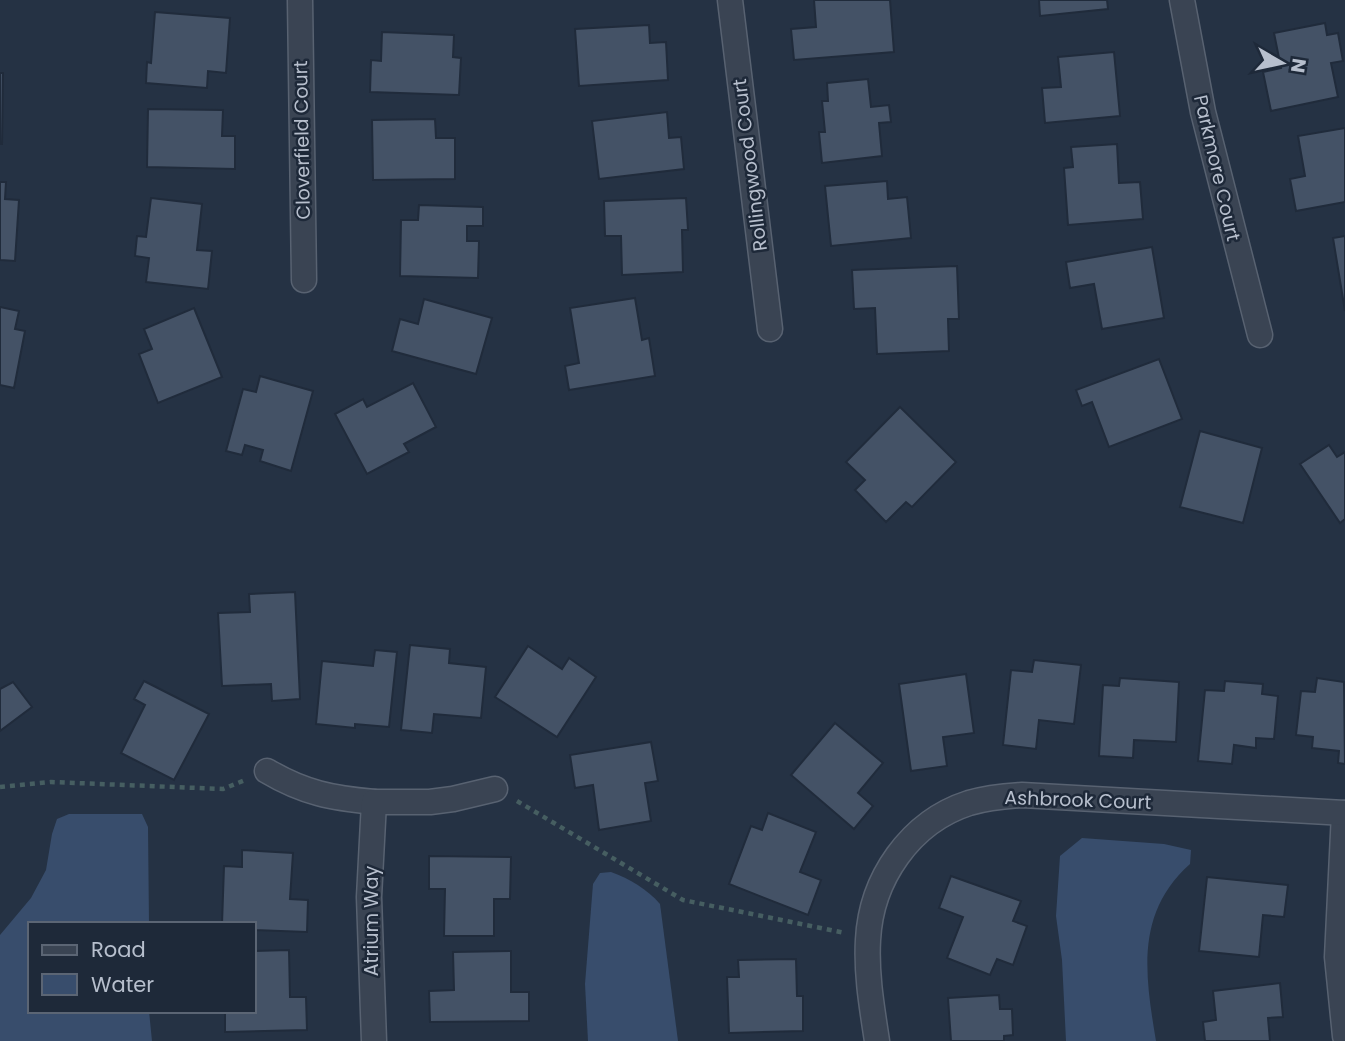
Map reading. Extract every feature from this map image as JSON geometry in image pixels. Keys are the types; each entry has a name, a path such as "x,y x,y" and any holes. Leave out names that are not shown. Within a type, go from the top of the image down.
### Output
{"street":[{"name":"Cloverfield Court","path":"300,0 304,280"},
{"name":"Rollingwood Court","path":"730,0 770,329"},
{"name":"Parkmore Court","path":"1182,0 1202,112 1259,335"},
{"path":"267,771 310,792 374,802 430,802 495,789"},
{"name":"Ashbrook Court","path":"877,1041 869,980 868,938 874,902 884,877 898,854 928,823 969,803 1022,795 1344,813"},
{"name":"Atrium Way","path":"374,802 369,897 374,1041"},
{"path":"1344,813 1337,957 1345,1036"}],"path":[{"path":"0,787 51,782 223,789 267,771"},
{"path":"495,789 683,901 868,938"}],"water":[{"path":"69,814 142,814 148,827 149,922 28,922 28,1013 149,1013 152,1041 0,1041 0,935 31,898 46,870 57,819"},
{"path":"1082,838 1164,844 1191,850 1190,864 1172,883 1152,924 1147,969 1156,1041 1066,1041 1062,960 1056,916 1060,856"},
{"path":"611,872 638,885 660,904 678,1041 588,1041 585,984 593,884 600,873"}],"building":[{"path":"814,0 890,0 894,52 794,60 791,29 816,27"},
{"path":"1039,0 1107,0 1108,9 1040,16"},
{"path":"155,12 230,18 226,73 208,71 207,88 146,83 147,62 151,63"},
{"path":"1325,23 1327,35 1338,33 1343,61 1331,63 1338,97 1271,111 1263,72 1281,68 1274,33"},
{"path":"649,25 650,43 666,42 668,80 579,86 575,29"},
{"path":"382,32 454,35 453,57 461,58 459,95 370,92 371,60 381,61"},
{"path":"1114,52 1120,116 1045,123 1042,88 1061,87 1058,57"},
{"path":"0,73 3,73 2,144 0,144"},
{"path":"868,79 871,107 889,105 891,122 879,123 882,156 822,163 819,132 825,132 822,101 828,101 827,83"},
{"path":"148,109 223,110 222,136 235,136 235,169 147,167"},
{"path":"667,112 669,138 681,137 684,169 599,179 592,121"},
{"path":"435,119 436,138 455,138 455,179 373,180 372,120"},
{"path":"1345,128 1345,202 1296,211 1290,179 1305,176 1298,136"},
{"path":"1117,144 1119,183 1140,182 1143,219 1068,225 1064,168 1073,167 1071,147"},
{"path":"887,181 888,199 907,197 911,238 831,246 825,186"},
{"path":"0,182 6,182 5,199 19,200 15,261 0,260"},
{"path":"151,198 202,204 197,250 212,251 208,289 146,282 149,258 135,256 137,236 146,237"},
{"path":"686,198 688,230 682,230 683,272 622,275 621,236 605,236 604,201"},
{"path":"419,205 483,207 483,226 467,226 467,241 479,241 478,278 400,276 401,220 418,220"},
{"path":"1345,236 1345,311 1333,238"},
{"path":"1152,247 1164,318 1102,329 1094,284 1070,288 1066,262"},
{"path":"957,266 959,319 948,319 949,351 877,354 875,308 854,309 852,270"},
{"path":"635,298 642,340 649,338 655,376 569,390 565,366 579,363 570,308"},
{"path":"424,299 492,318 476,374 392,351 400,319 418,324"},
{"path":"0,307 19,311 15,329 25,331 14,388 0,385"},
{"path":"194,308 222,377 158,403 139,354 152,349 144,329"},
{"path":"1159,359 1182,419 1109,447 1092,402 1082,406 1076,390"},
{"path":"260,376 313,391 291,471 260,461 263,450 245,445 242,455 226,451 243,389 256,392"},
{"path":"413,383 436,427 404,444 409,452 367,474 335,414 363,399 367,407"},
{"path":"900,407 956,462 912,507 906,502 886,522 855,490 865,480 846,462"},
{"path":"1200,431 1262,448 1243,523 1180,507"},
{"path":"1329,445 1337,457 1345,452 1345,519 1340,523 1300,464"},
{"path":"295,592 300,699 272,701 271,684 222,686 218,613 250,612 249,594"},
{"path":"410,645 450,649 449,663 486,667 481,718 434,714 432,733 401,730"},
{"path":"528,646 562,669 569,658 596,677 557,737 495,697"},
{"path":"375,650 397,652 389,727 355,724 355,728 316,724 322,661 373,666"},
{"path":"1034,660 1081,665 1074,724 1039,720 1036,749 1003,745 1011,670 1032,672"},
{"path":"966,674 974,733 943,737 947,766 911,771 899,684"},
{"path":"1120,678 1179,682 1176,742 1134,740 1133,758 1099,756 1103,685 1119,686"},
{"path":"1317,678 1344,682 1345,764 1338,763 1339,751 1312,748 1313,737 1296,735 1301,691 1315,692"},
{"path":"144,681 209,714 174,780 121,753 145,705 134,699"},
{"path":"1225,681 1263,684 1262,694 1278,696 1274,739 1256,738 1256,748 1234,745 1232,764 1198,761 1205,690 1224,691"},
{"path":"13,682 32,707 0,731 0,689"},
{"path":"835,723 883,763 858,793 873,806 854,829 791,775"},
{"path":"651,742 658,781 645,783 651,821 599,830 593,785 575,788 570,755"},
{"path":"768,813 816,832 800,872 821,880 808,915 729,884 751,826 762,830"},
{"path":"242,850 293,853 290,899 308,900 307,932 256,930 256,922 222,922 224,866 242,867"},
{"path":"429,856 511,857 510,899 494,899 494,936 444,936 445,889 429,889"},
{"path":"951,876 1021,901 1013,921 1027,926 1013,965 997,959 990,975 947,958 963,917 939,908"},
{"path":"1207,877 1288,885 1284,917 1263,915 1259,957 1199,951"},
{"path":"289,950 290,997 306,997 307,1030 225,1032 225,1013 256,1013 256,951"},
{"path":"511,951 511,992 529,992 529,1021 430,1022 429,991 454,990 453,952"},
{"path":"796,959 797,996 803,996 803,1031 729,1033 727,977 739,977 738,960"},
{"path":"1280,983 1283,1017 1268,1018 1270,1041 1205,1041 1203,1022 1216,1020 1213,991"},
{"path":"999,995 1000,1009 1012,1009 1013,1035 1004,1036 1004,1041 951,1041 948,998"}]}
